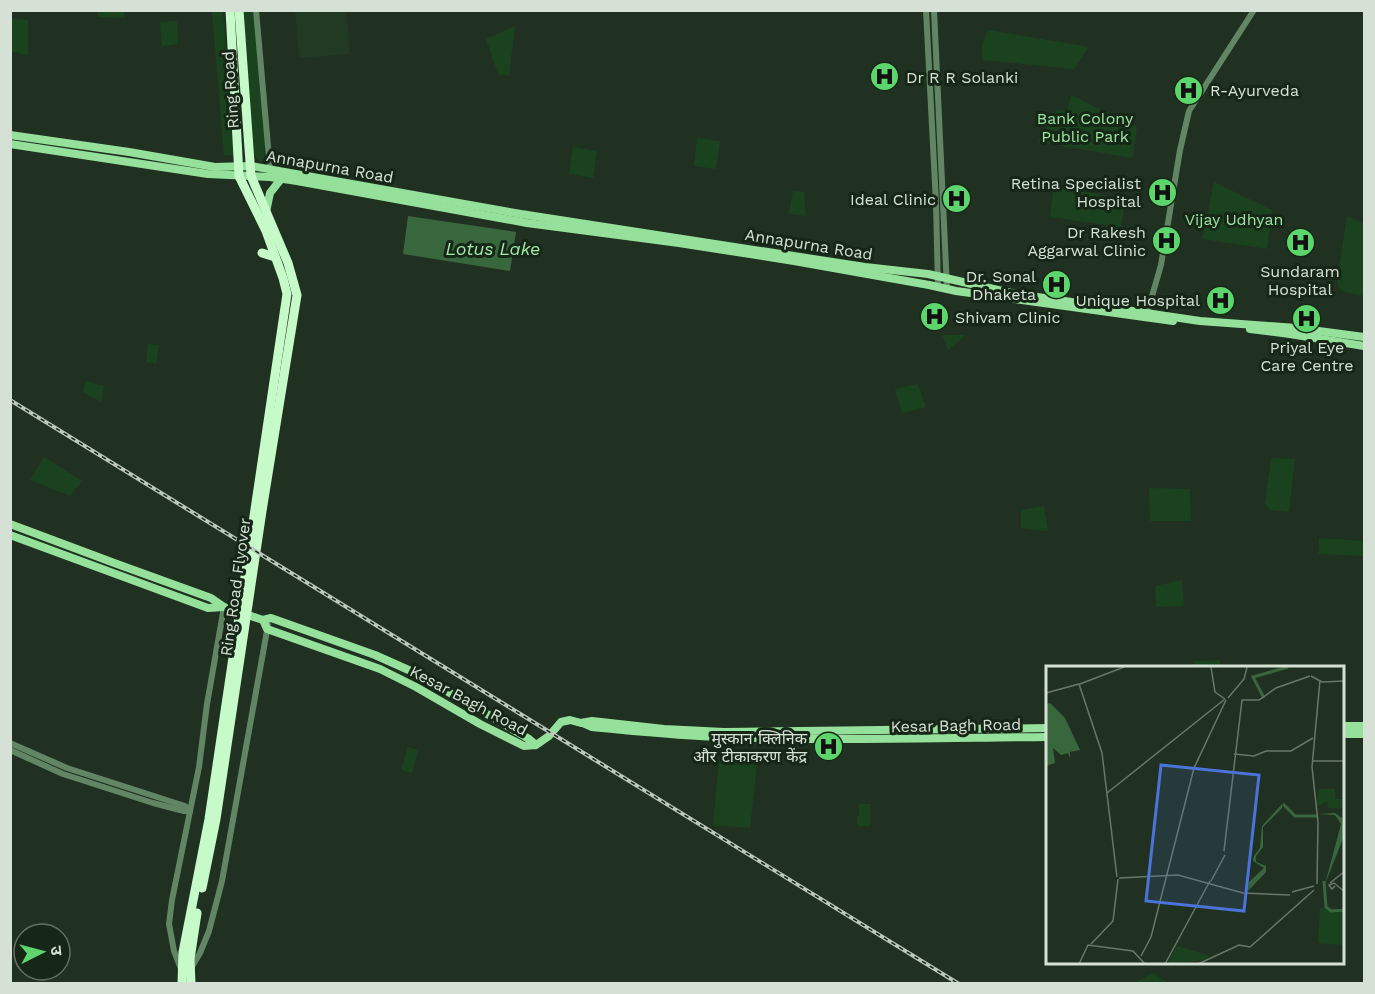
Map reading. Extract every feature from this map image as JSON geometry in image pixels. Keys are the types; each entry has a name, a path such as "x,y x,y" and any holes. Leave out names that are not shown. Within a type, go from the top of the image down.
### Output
{"highway":[{"name":"Ring Road","path":"230,10 239,171 275,257"},
{"name":"Ring Road","path":"239,10 251,171 266,212"},
{"name":"Ring Road Flyover","path":"187,970 297,295 288,263 266,212"},
{"path":"262,253 275,257"},
{"name":"Ring Road Flyover","path":"227,727 287,294 275,257"},
{"path":"182,984 187,970"},
{"path":"187,970 191,984"}],"main road":[{"path":"10,135 239,171"},
{"path":"10,144 208,174 251,171"},
{"name":"Annapurna Road","path":"251,171 270,169 520,214 795,258 942,288 1365,346"},
{"name":"Annapurna Road","path":"251,171 281,179 527,223 928,274 1011,292 1146,315 1296,328 1365,337"},
{"path":"266,212 270,193 281,179"},
{"path":"10,524 211,598 224,607 375,655 413,672 496,719 536,745"},
{"path":"10,535 208,608 224,607"},
{"path":"267,619 270,630"},
{"name":"Kesar Bagh Road","path":"270,630 380,669 524,746 536,745 549,736 561,722 570,720 581,723 592,721 664,729 884,739 1046,737"},
{"path":"1345,726 1365,726"},
{"name":"Kesar Bagh Road","path":"792,735 806,732 893,729 1046,728"},
{"path":"1345,734 1365,734"}],"street":[{"path":"256,10 270,169"},
{"path":"926,10 942,278"},
{"path":"934,10 942,288"},
{"path":"1146,315 1161,266 1180,150 1189,111 1254,10"},
{"path":"224,607 207,704 199,767 171,900 169,924 174,951 187,970 210,931 222,881 270,630"},
{"path":"10,743 67,768 185,806 190,811"},
{"path":"10,750 63,774 153,803 190,811"}],"shaded area":[{"path":"295,11 346,11 350,54 299,58"}],"green space":[{"path":"98,11 124,11 125,18 98,17"},
{"path":"212,11 223,11 234,156 224,155"},
{"path":"242,11 254,11 265,142 264,159 260,162 254,155"},
{"path":"11,19 28,20 28,56 11,51"},
{"path":"177,21 178,44 162,46 160,22"},
{"path":"515,26 509,76 498,74 486,39"},
{"path":"988,30 1089,47 1074,69 982,60 982,44"},
{"name":"Bank Colony Public Park","path":"1071,95 1137,127 1133,158 1038,142 1057,110 1067,111"},
{"path":"697,138 720,141 716,169 694,166"},
{"path":"573,147 597,151 593,178 569,174"},
{"name":"Vijay Udhyan","path":"1214,182 1272,210 1267,249 1202,239"},
{"path":"1054,186 1125,199 1121,227 1050,217"},
{"path":"793,191 804,192 806,216 789,214"},
{"path":"1347,216 1364,224 1364,296 1341,291 1337,282"},
{"path":"942,335 966,335 948,350"},
{"path":"148,344 159,345 156,364 146,362"},
{"path":"86,381 104,386 101,402 83,392"},
{"path":"918,384 926,407 902,413 895,389"},
{"path":"44,457 82,481 70,496 30,480"},
{"path":"1271,458 1295,459 1289,512 1270,510 1265,504"},
{"path":"1149,488 1190,489 1191,521 1150,521"},
{"path":"1044,506 1048,531 1021,528 1021,510"},
{"path":"1319,538 1364,541 1364,556 1319,554"},
{"path":"1182,580 1184,606 1156,607 1155,586"},
{"path":"1220,660 1220,666 1194,666 1194,661"},
{"path":"408,747 418,750 412,773 401,770"},
{"path":"719,761 757,765 750,828 713,825"},
{"path":"859,804 870,804 870,826 857,826"},
{"path":"1153,973 1168,983 1134,983"}],"water":[{"name":"Lotus Lake","path":"408,216 516,232 510,271 403,254"}],"railway":[{"path":"10,400 959,984"}],"place":[{"name":"Dr R R Solanki","path":"885,77"},
{"name":"R-Ayurveda","path":"1189,90"},
{"name":"Retina Specialist Hospital","path":"1162,192"},
{"name":"Ideal Clinic","path":"957,199"},
{"name":"Dr Rakesh Aggarwal Clinic","path":"1167,241"},
{"name":"Sundaram Hospital","path":"1300,243"},
{"name":"Dr. Sonal Dhaketa","path":"1057,285"},
{"name":"Unique Hospital","path":"1221,300"},
{"name":"Shivam Clinic","path":"934,317"},
{"name":"Priyal Eye Care Centre","path":"1307,319"},
{"name":"मुस्कान क्लिनिक और टीकाकरण केंद्र","path":"828,747"}]}
